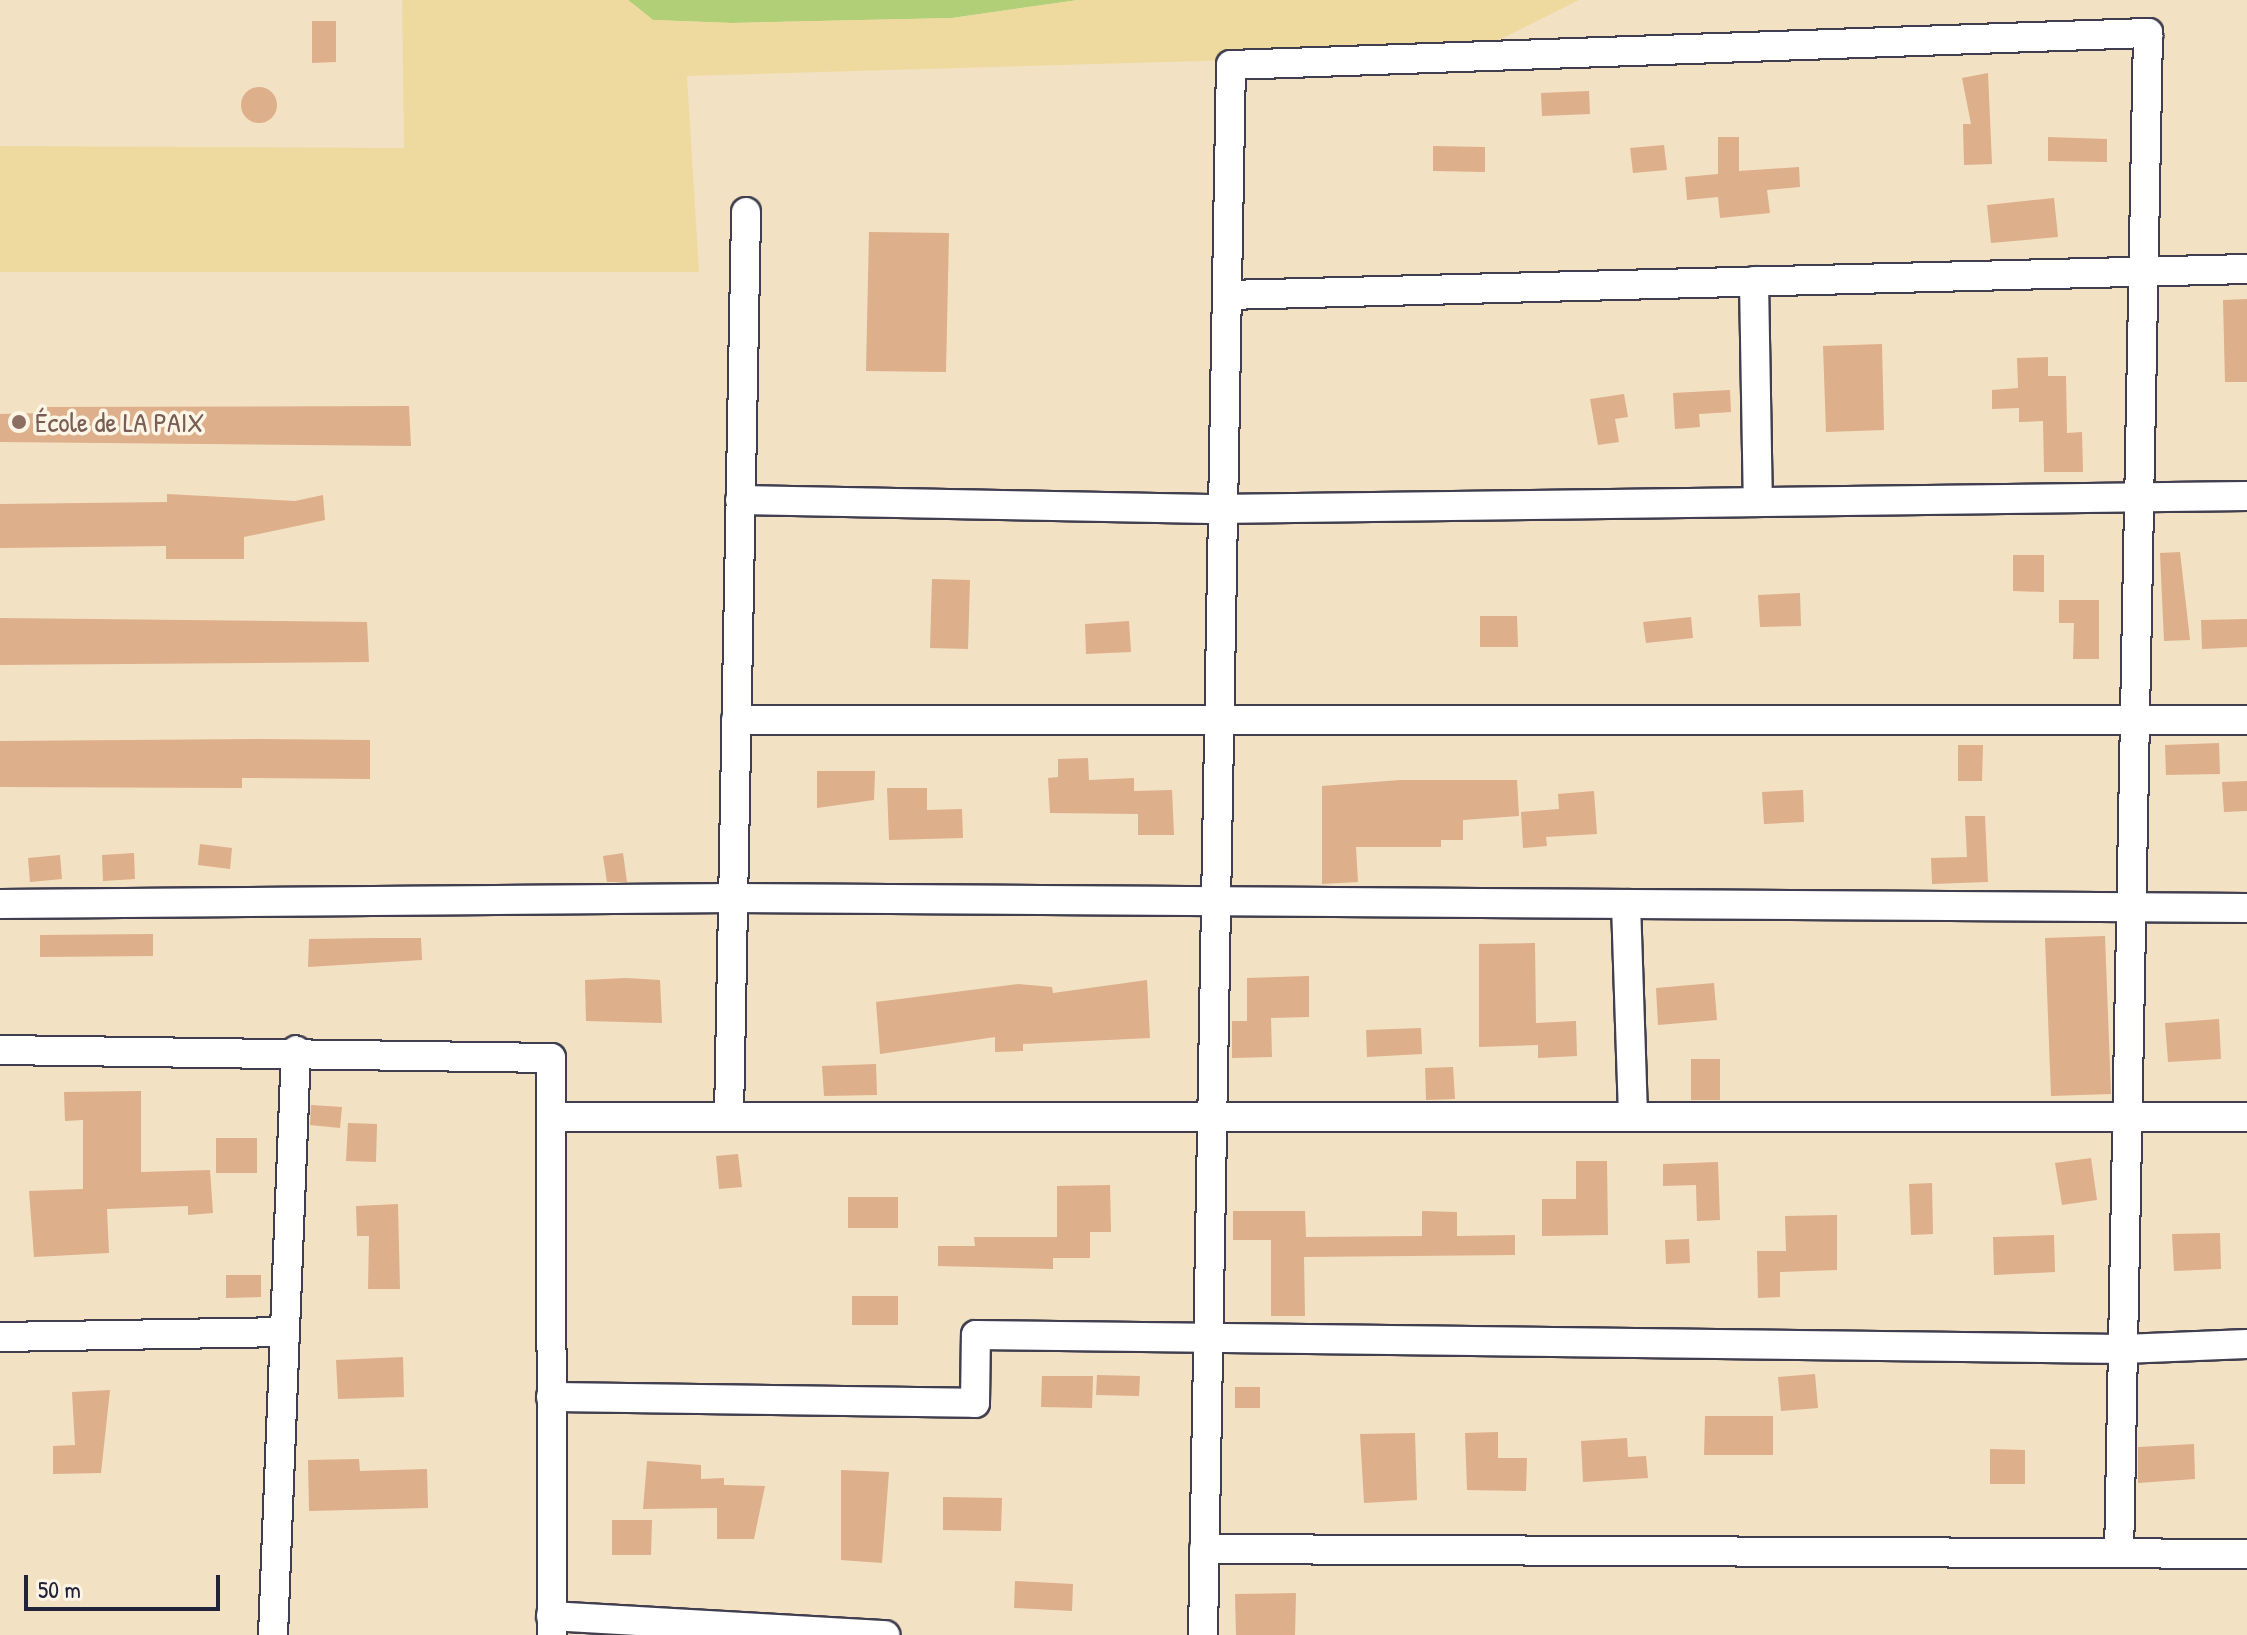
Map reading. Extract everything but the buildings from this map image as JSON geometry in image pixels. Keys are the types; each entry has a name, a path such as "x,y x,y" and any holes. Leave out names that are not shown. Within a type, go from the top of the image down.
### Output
{"street":[{"path":"1203,1635 1231,65 2148,33 2119,1553"},
{"path":"729,1117 746,212"},
{"path":"1227,295 2247,269"},
{"path":"1754,281 1758,502"},
{"path":"740,500 1223,509 2247,496"},
{"path":"736,720 2247,720"},
{"path":"0,904 733,898 2247,908"},
{"path":"1626,904 1633,1117"},
{"path":"0,1050 296,1050 551,1058 552,1626 885,1635"},
{"path":"273,1635 296,1050"},
{"path":"551,1117 2247,1117"},
{"path":"0,1337 285,1332"},
{"path":"551,1397 975,1403 976,1335 2123,1349 2247,1344"},
{"path":"1204,1549 2247,1554"}],"green space":[{"path":"628,0 1078,0 952,18 732,23 653,20"}],"sand":[{"path":"402,0 628,0 653,20 732,23 952,18 1078,0 1579,0 1473,53 687,76 699,272 0,272 0,146 404,148"}],"place":[{"name":"École de LA PAIX","path":"19,422"}]}
